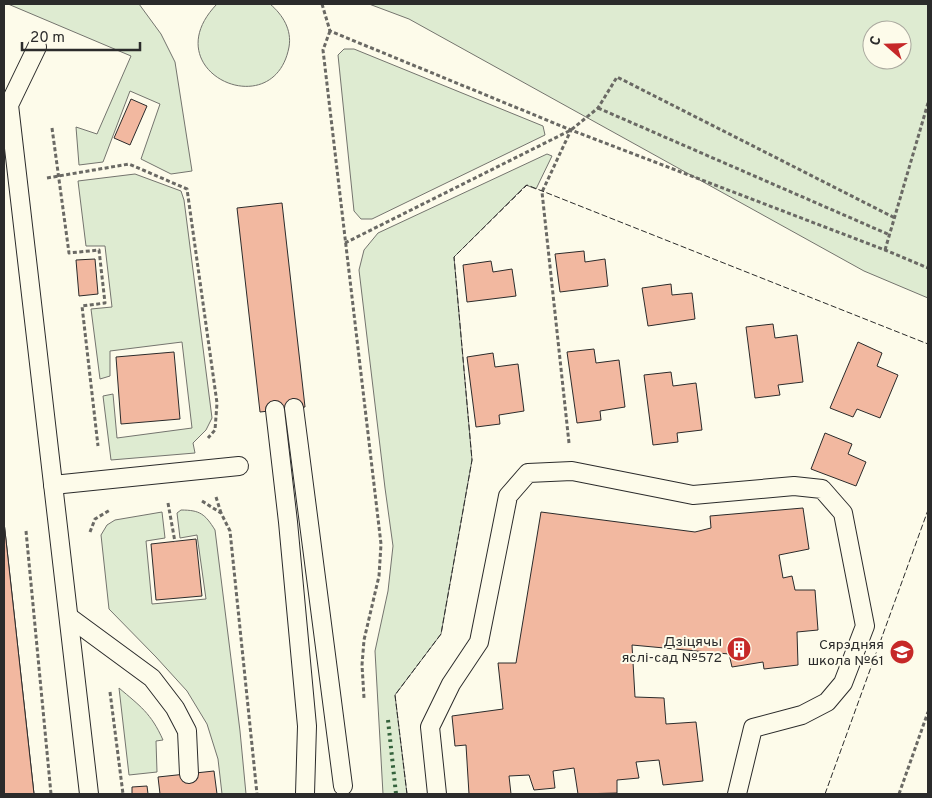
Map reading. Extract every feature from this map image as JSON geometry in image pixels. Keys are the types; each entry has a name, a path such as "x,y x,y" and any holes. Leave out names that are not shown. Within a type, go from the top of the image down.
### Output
{"lane":[{"path":"37,47 9,105 89,794"},
{"path":"294,408 343,786"},
{"path":"275,410 288,522 307,726 305,794"},
{"path":"53,485 239,466"},
{"path":"437,794 430,726 451,684 479,642 508,496 528,473 572,471 693,495 794,486 822,489 843,513 865,626 843,683 827,702 802,715 753,728 737,794"},
{"path":"68,617 152,678 175,708 187,731 189,774"}],"path":[{"path":"322,4 330,31 323,50 381,544 379,576 364,640 362,666 364,705"},
{"path":"330,31 571,130 928,268"},
{"path":"346,243 571,130 598,108 617,77 895,218"},
{"path":"885,250 928,103"},
{"path":"598,108 890,235"},
{"path":"52,128 69,253 99,250 105,303 82,306 98,446"},
{"path":"571,130 542,192 572,471"},
{"path":"18,183 129,164 187,188 217,403 216,430 202,445 220,514 230,531 257,794"},
{"path":"167,498 175,542"},
{"path":"202,500 220,514"},
{"path":"86,540 95,519 116,507"},
{"path":"26,525 51,794"},
{"path":"110,692 123,794"},
{"path":"899,794 928,712"}],"green space":[{"path":"8,4 139,4 161,34 175,62 192,171 171,174 141,159 160,104 130,91 103,162 79,165 76,127 97,134 131,56"},
{"path":"217,4 270,4 279,13 286,23 290,41 279,71 262,83 242,86 223,81 207,68 199,50 201,28"},
{"path":"369,4 928,4 928,298 864,271 409,19"},
{"path":"344,49 354,49 543,126 545,135 372,219 361,219 354,211 338,55"},
{"path":"547,154 552,156 536,189 526,185 454,257 472,460 441,634 395,695 407,794 383,794 375,651 388,591 393,546 359,270 364,250 378,233"},
{"path":"135,174 181,191 184,200 212,418 206,430 193,443 195,453 111,460 103,396 113,394 117,438 192,428 182,342 110,351 110,376 100,379 91,309 112,307 105,246 86,246 78,181"},
{"path":"181,510 201,514 215,530 246,794 222,794 218,759 207,724 187,691 109,609 101,535 107,525 115,520 162,512 165,538 146,541 152,604 206,599 197,535 180,538 177,513"},
{"path":"119,688 139,705 159,731 163,740 156,741 157,772 129,775"}],"building":[{"path":"131,99 147,106 130,145 114,138"},
{"path":"282,203 305,407 260,412 237,208"},
{"path":"584,251 585,262 605,259 608,286 560,292 555,254"},
{"path":"95,259 98,294 79,296 76,260"},
{"path":"491,261 493,272 512,269 516,296 467,302 463,265"},
{"path":"671,284 672,295 692,293 695,319 648,326 642,288"},
{"path":"773,324 775,338 797,335 803,382 778,385 780,395 755,398 746,327"},
{"path":"858,342 882,353 877,366 898,375 880,418 857,409 853,417 830,408"},
{"path":"594,349 596,363 619,360 625,407 600,411 601,420 577,423 567,352"},
{"path":"174,352 180,419 121,424 116,357"},
{"path":"493,353 495,367 518,364 524,411 499,415 500,424 476,427 467,357"},
{"path":"671,372 673,386 696,383 702,430 677,433 678,442 653,445 644,375"},
{"path":"825,433 852,444 848,454 866,462 856,486 811,469"},
{"name":"Дзіцячы яслі-сад №572","path":"803,508 809,549 779,555 783,578 792,576 795,590 815,590 818,630 797,632 798,665 764,669 763,662 732,667 729,654 632,645 635,697 664,698 666,724 696,722 703,781 663,785 659,760 636,762 639,778 617,780 617,793 578,794 574,768 553,771 555,788 534,790 529,775 509,776 511,794 469,794 466,745 455,746 452,716 503,709 498,663 516,663 541,512 695,532 711,528 710,516"},
{"path":"4,522 34,794 4,794"},
{"path":"4,522 34,794 4,794"},
{"path":"196,539 202,596 156,600 151,544"},
{"path":"214,771 217,794 160,794 158,777"},
{"path":"147,786 148,794 132,794 132,787"}],"hedge":[{"path":"388,720 396,794"}],"fence":[{"path":"407,794 395,695 441,634 472,460 454,257 527,185 928,344"},
{"path":"825,794 928,510"}],"place":[{"name":"Дзіцячы яслі-сад №572","path":"739,649"},
{"name":"Сярэдняя школа №61","path":"902,652"}]}
